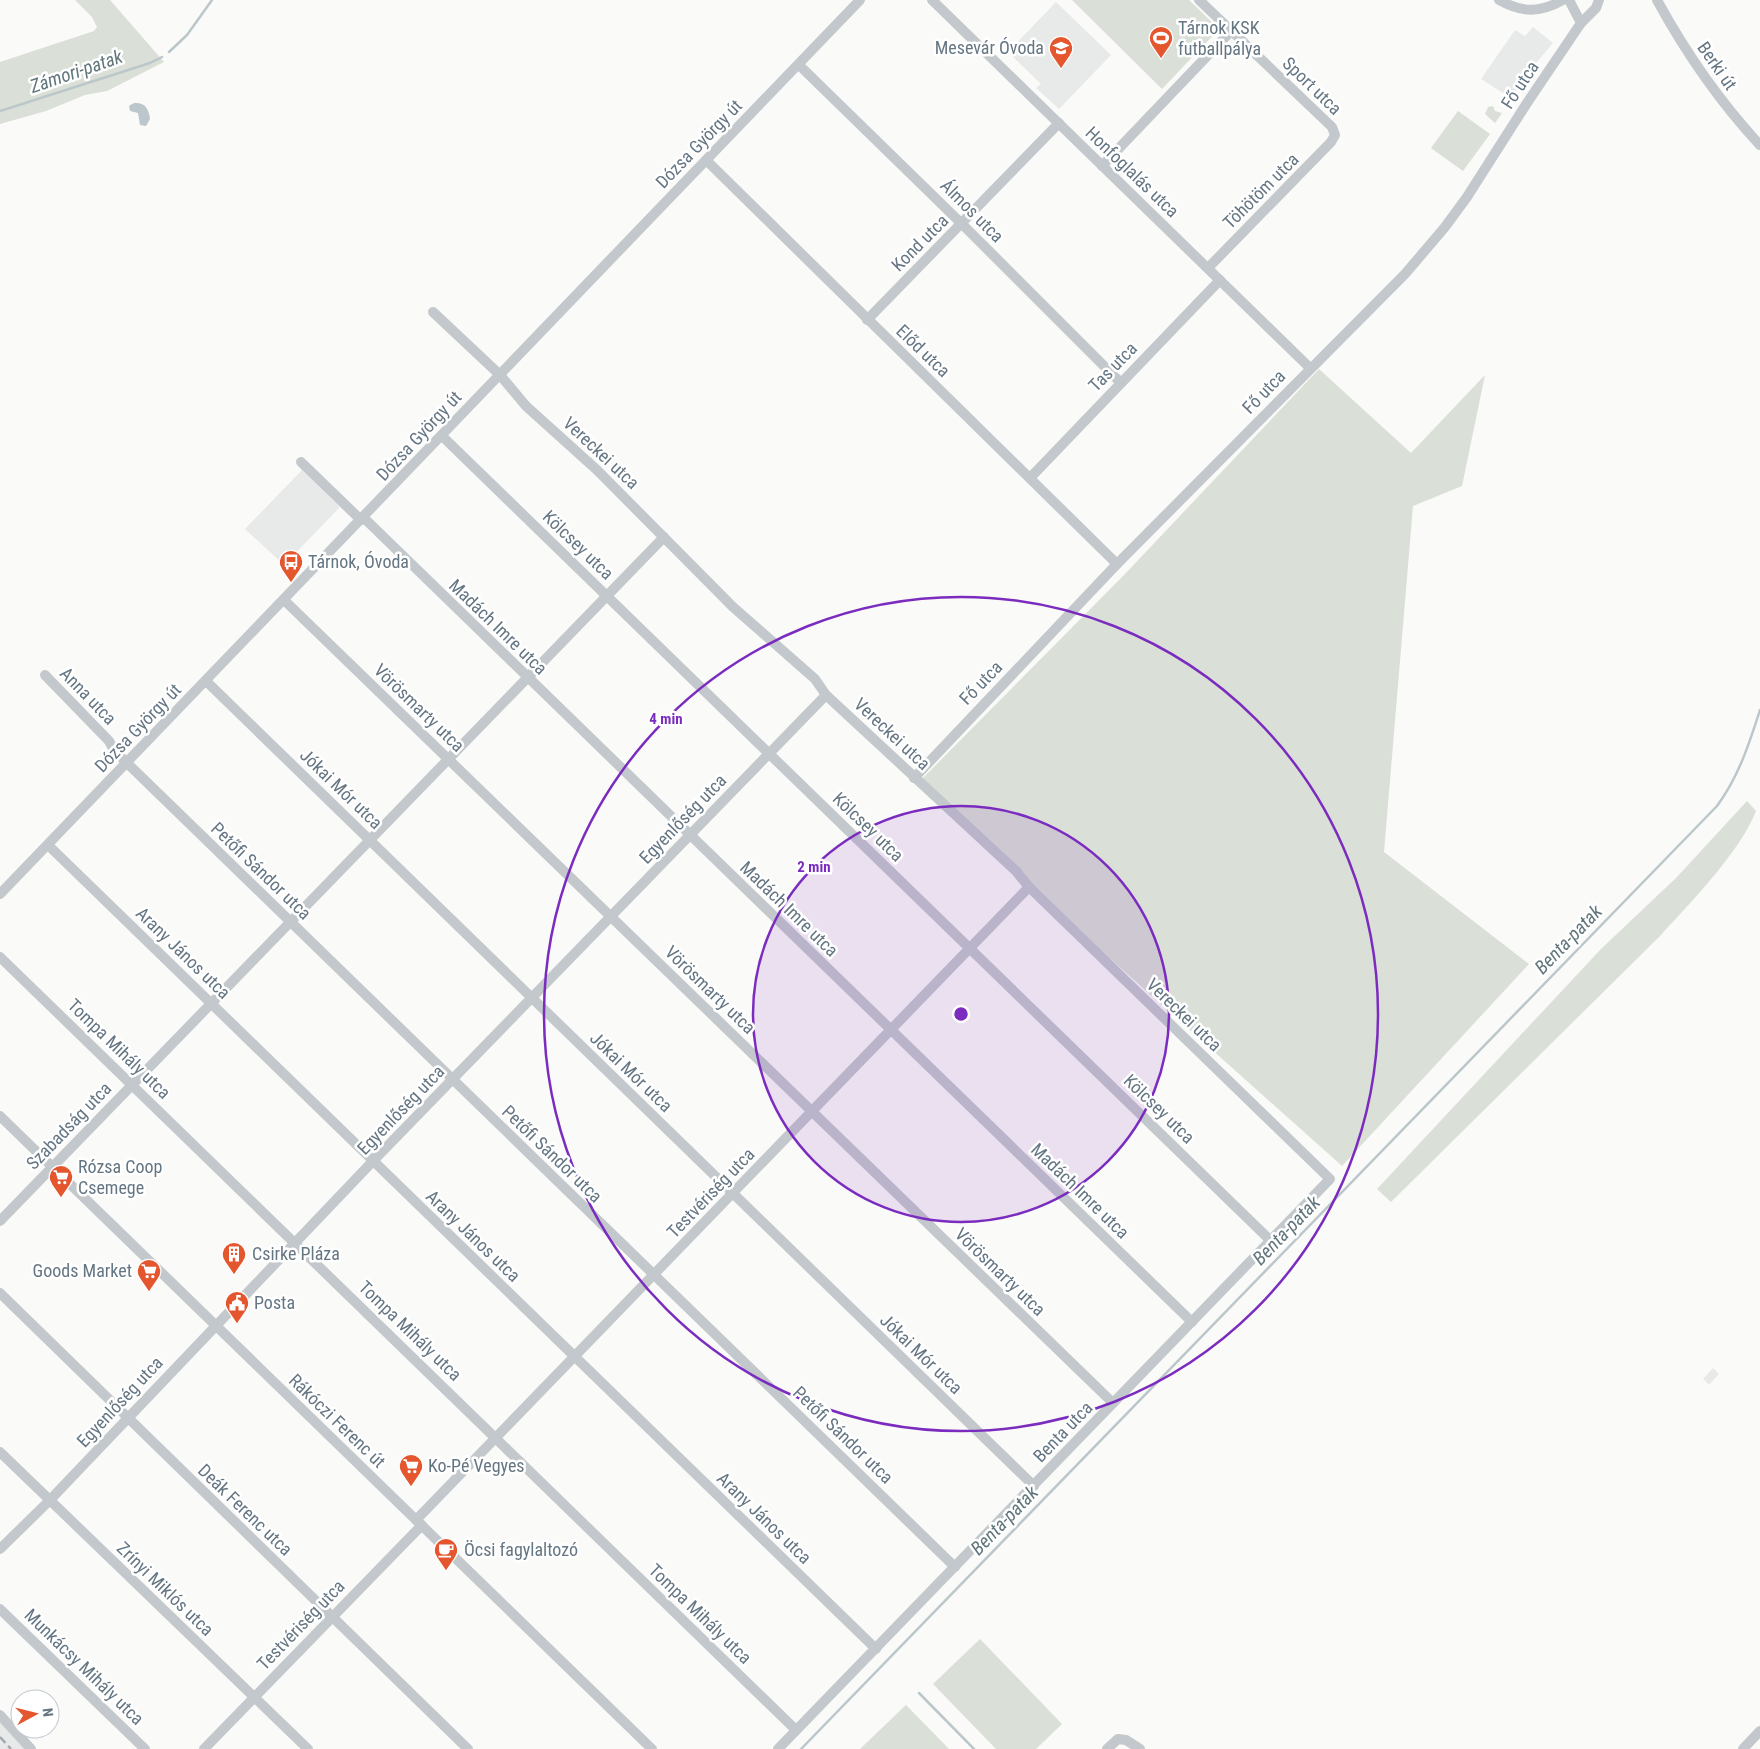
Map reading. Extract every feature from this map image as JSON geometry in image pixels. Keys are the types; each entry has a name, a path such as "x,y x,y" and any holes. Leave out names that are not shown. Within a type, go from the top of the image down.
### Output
{"street":[{"name":"Dózsa György út","path":"0,894 363,519 860,0"},
{"name":"Honfoglalás utca","path":"932,0 1310,368"},
{"name":"Sport utca","path":"1199,0 1332,127 1335,135"},
{"path":"1499,0 1529,12 1551,7 1563,0"},
{"path":"1569,0 1582,23"},
{"name":"Fő utca","path":"914,778 1117,564 1405,274 1445,228 1582,23 1591,15 1599,0"},
{"name":"Berki út","path":"1658,0 1677,36 1709,84 1760,145"},
{"path":"1102,166 1231,31"},
{"name":"Álmos utca","path":"799,65 1121,383"},
{"name":"Kond utca","path":"867,320 1059,123"},
{"name":"Töhötöm utca","path":"1208,268 1331,142 1335,135"},
{"name":"Előd utca","path":"707,160 867,320 1117,564"},
{"name":"Tas utca","path":"1030,478 1220,280"},
{"name":"Vereckei utca","path":"433,312 500,375 526,406 597,470 742,615 815,679 826,695 1016,871 1029,887 1330,1179"},
{"name":"Kölcsey utca","path":"442,436 1271,1241"},
{"name":"Madách Imre utca","path":"301,462 363,519 1192,1322"},
{"name":"Szabadság utca","path":"0,1221 664,537"},
{"name":"Vörösmarty utca","path":"284,600 1113,1403"},
{"name":"Anna utca","path":"45,675 109,741 114,750 126,763"},
{"name":"Jókai Mór utca","path":"206,681 1034,1486"},
{"name":"Egyenlőség utca","path":"0,1549 49,1501 373,1161 826,695"},
{"name":"Petőfi Sándor utca","path":"126,763 955,1567"},
{"name":"Arany János utca","path":"48,845 876,1649"},
{"name":"Testvériség utca","path":"204,1749 332,1617 574,1356 1029,887"},
{"name":"Tompa Mihály utca","path":"0,957 796,1730"},
{"name":"Rákóczi Ferenc út","path":"0,1116 652,1749"},
{"name":"Benta utca","path":"778,1749 1330,1179"},
{"name":"Deák Ferenc utca","path":"0,1293 468,1749"},
{"name":"Zrínyi Miklós utca","path":"0,1452 308,1749"},
{"name":"Munkácsy Mihály utca","path":"0,1609 144,1749"},
{"path":"0,1715 31,1749"},
{"path":"1743,1749 1760,1731"},
{"path":"1107,1749 1118,1739 1126,1740 1140,1749"}],"shaded area":[{"path":"75,0 110,0 164,62 107,91 85,95 46,111 0,124 0,62 94,31 97,27 92,17"},
{"name":"Tárnok KSK futballpálya","path":"1072,0 1189,0 1219,29 1162,89"},
{"name":"Mesevár Óvoda","path":"1056,2 1111,55 1059,109 1036,88 1041,84 1008,52"},
{"path":"1533,27 1553,43 1515,88 1517,90 1511,98 1481,79 1515,30 1525,36"},
{"path":"134,103 144,105 149,112 150,119 146,126 140,125 138,113 130,111 129,106"},
{"path":"1493,106 1495,111 1502,113 1495,123 1485,114 1488,107"},
{"path":"1458,111 1490,134 1463,171 1431,148"},
{"path":"1319,369 1411,453 1485,375 1462,486 1413,506 1384,852 1529,964 1342,1166 916,785 1124,575"},
{"path":"302,470 340,507 284,565 245,529"},
{"path":"1747,801 1756,811 1749,827 1727,860 1699,893 1660,936 1391,1202 1377,1189 1601,949 1677,877"},
{"path":"1713,1368 1719,1374 1709,1385 1703,1379"},
{"path":"980,1639 1062,1724 1036,1749 996,1749 933,1684"},
{"path":"906,1705 949,1749 860,1749"},
{"path":"0,1712 10,1723 10,1739 25,1739 34,1749 0,1749"}],"waterway":[{"name":"Zámori-patak","path":"169,52 187,35 212,0"},
{"name":"Zámori-patak","path":"0,111 150,63 162,57"},
{"name":"Benta-patak","path":"801,1749 1717,806 1737,771 1760,710"},
{"path":"919,1693 974,1749"}],"railway":[{"path":"0,1737 11,1749"}],"place":[{"name":"Tárnok KSK futballpálya","path":"1161,59"},
{"name":"Mesevár Óvoda","path":"1061,69"},
{"name":"Tárnok, Óvoda","path":"291,583"},
{"name":"Rózsa Coop Csemege","path":"61,1198"},
{"name":"Csirke Pláza","path":"234,1275"},
{"name":"Goods Market","path":"149,1292"},
{"name":"Posta","path":"237,1324"},
{"name":"Ko-Pé Vegyes","path":"411,1487"},
{"name":"Öcsi fagylaltozó","path":"446,1571"}]}
